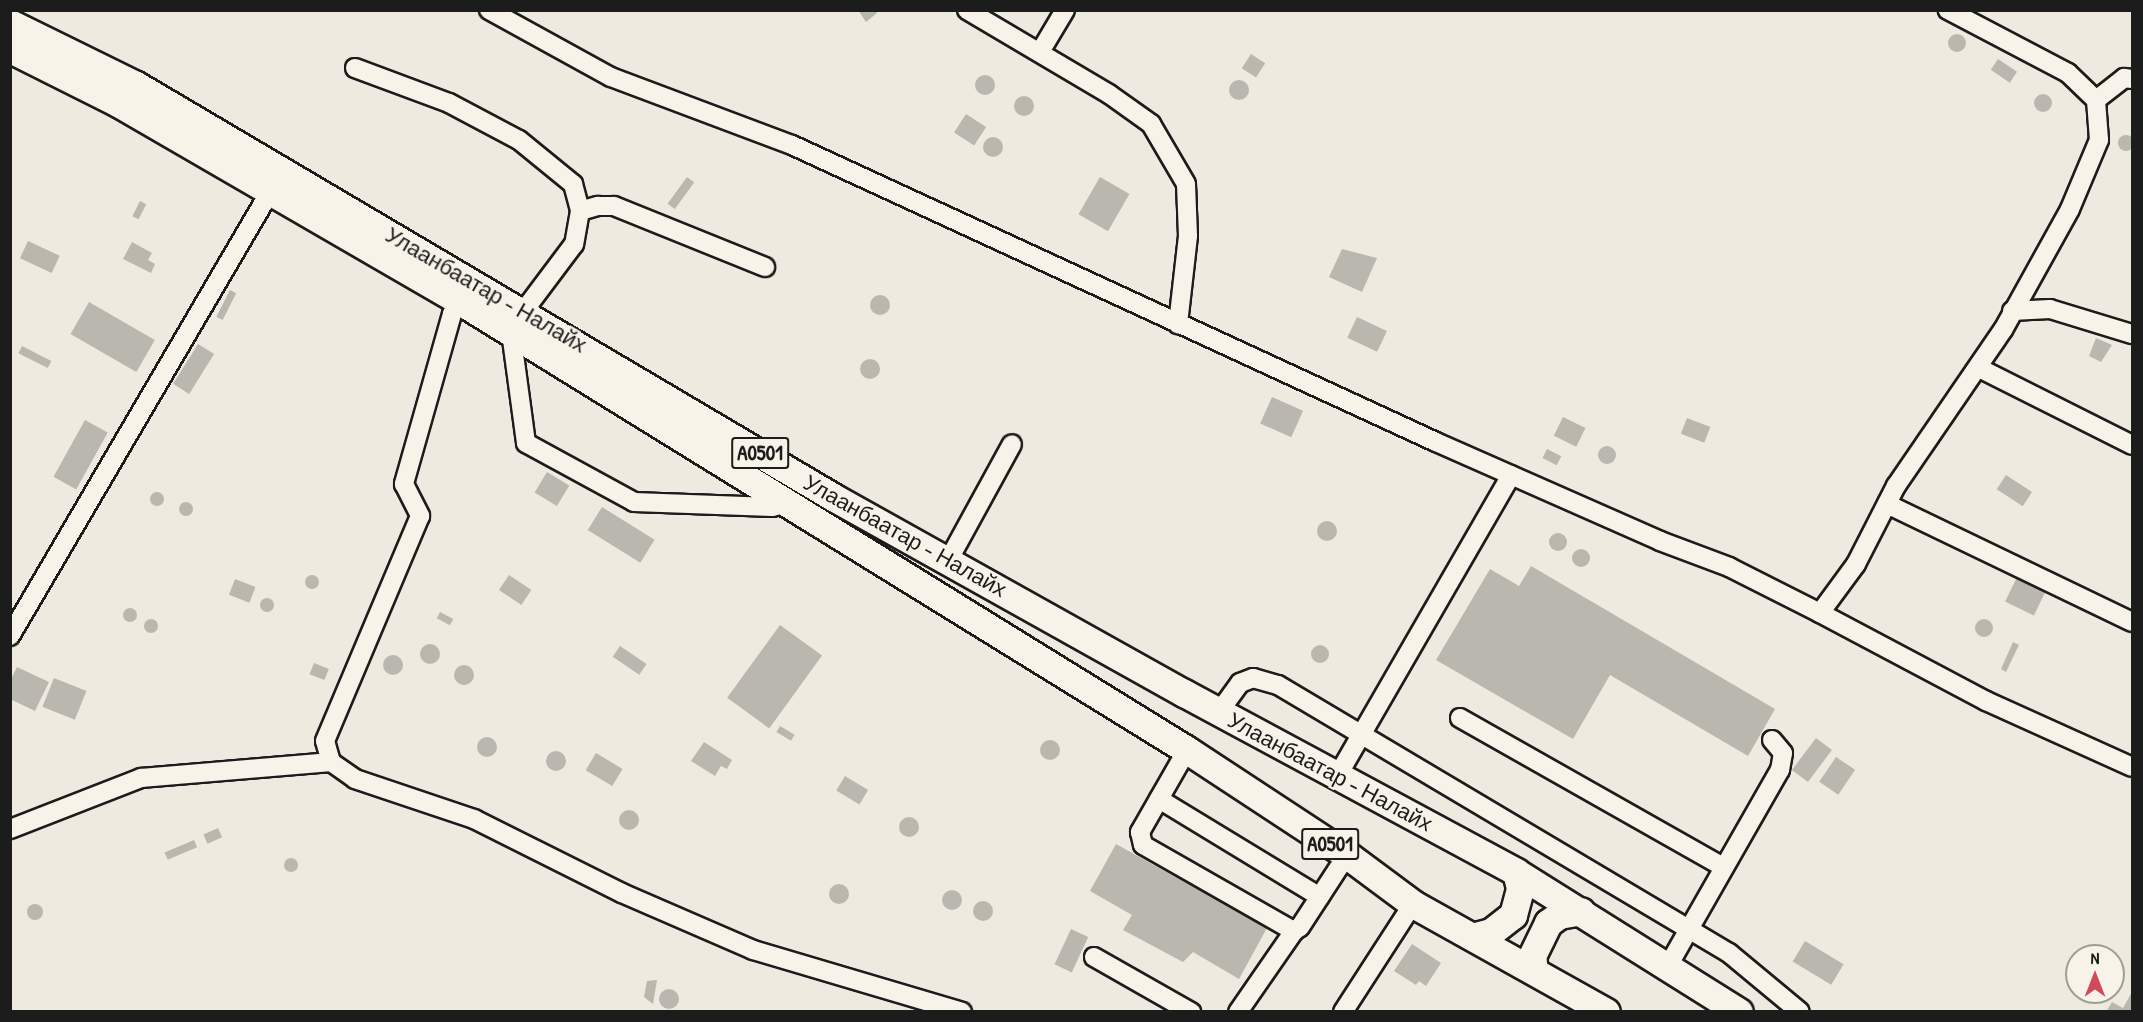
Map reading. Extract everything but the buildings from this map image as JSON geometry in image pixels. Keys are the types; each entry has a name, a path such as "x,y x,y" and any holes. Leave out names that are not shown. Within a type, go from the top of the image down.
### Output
{"highway":[{"name":"Улаанбаатар - Налайх","path":"10,23 136,85 517,322 791,503 1187,750 1347,855 1413,904 1475,936 1606,1011"},
{"name":"Улаанбаатар - Налайх","path":"10,49 118,103 460,300 517,322 1220,712 1516,872 1739,1011"},
{"path":"1475,936 1491,932 1514,915 1520,888 1516,872"},
{"path":"1534,970 1532,956 1548,923 1559,915 1581,912"}],"street":[{"path":"489,10 611,77 792,145 1511,475 1730,567 1986,701 2133,767"},
{"path":"967,10 1040,52 1151,124 1186,184 1188,236 1178,324"},
{"path":"1040,52 1065,10"},
{"path":"1820,614 1856,564 1887,504 1979,369 2086,173 2099,140 2096,100 2068,73 1948,10"},
{"path":"356,68 449,103 519,140 573,184 580,211 574,244 517,322 526,442 634,502 772,507 791,503"},
{"path":"2096,100 2130,77"},
{"path":"10,636 271,190"},
{"path":"580,211 598,206 614,206 765,267"},
{"path":"460,300 452,314 404,484 420,516 325,741 331,762 355,779 474,819 622,893 753,950 928,1006 962,1011"},
{"path":"2012,311 2050,309 2133,334"},
{"path":"1979,369 2133,445"},
{"path":"948,561 1012,444"},
{"path":"1338,775 1364,734 1511,475"},
{"path":"1887,504 2133,622"},
{"path":"1220,712 1240,683 1252,678 1266,679 1364,734 1690,932 1729,953 1800,1011"},
{"path":"1460,718 1722,866"},
{"path":"1668,966 1690,932 1722,866 1780,770 1783,753 1772,740"},
{"path":"1187,750 1140,832 1143,845 1294,931"},
{"path":"10,829 141,778 331,762"},
{"path":"1159,799 1320,897"},
{"path":"1238,1011 1320,897 1347,855"},
{"path":"1343,1011 1413,904"},
{"path":"1094,957 1191,1011"}]}
